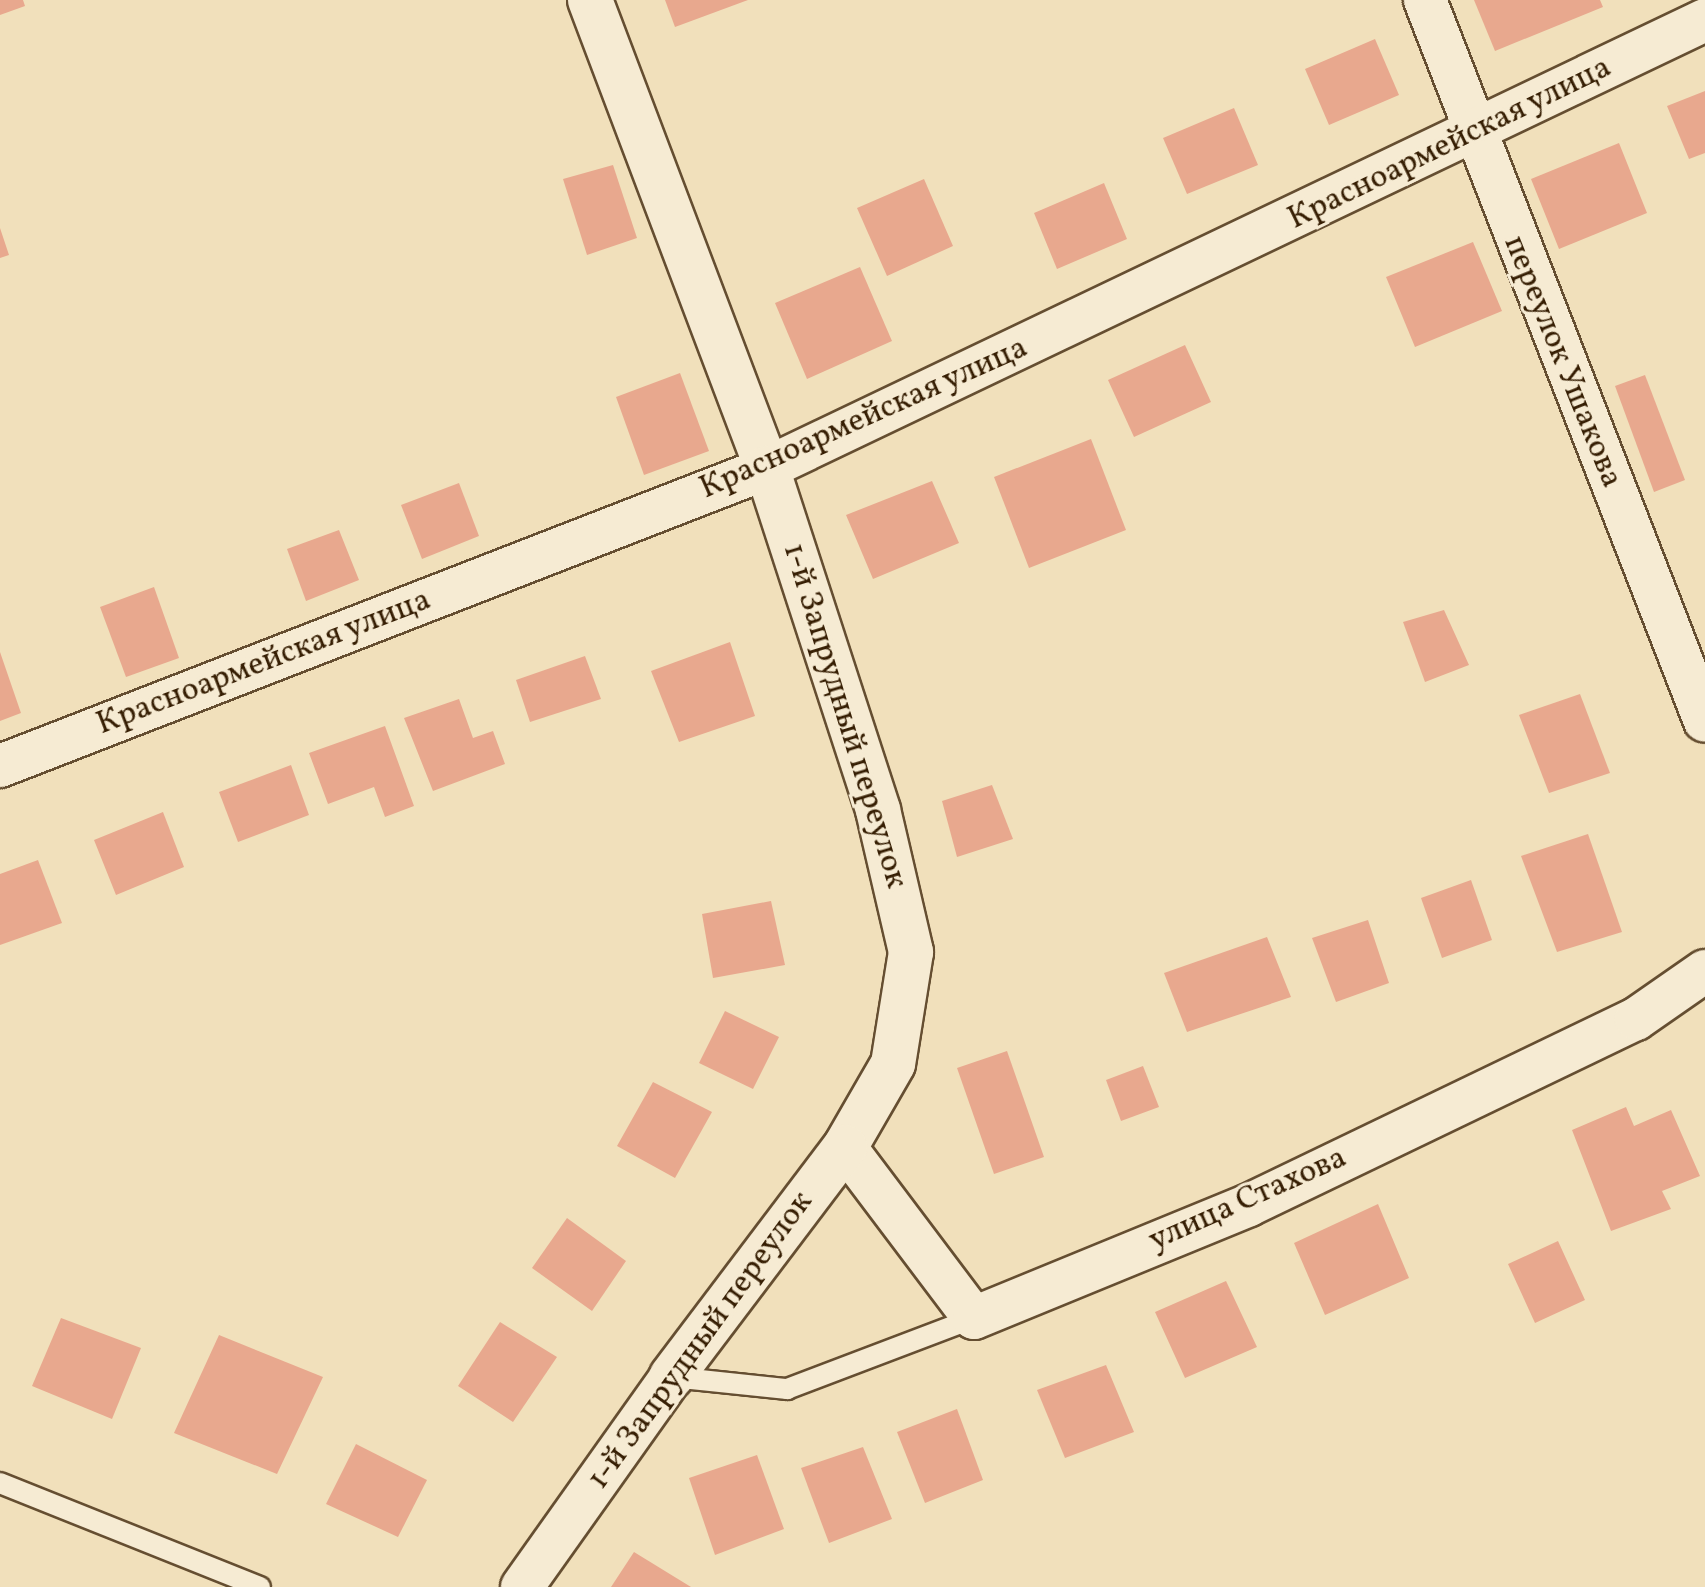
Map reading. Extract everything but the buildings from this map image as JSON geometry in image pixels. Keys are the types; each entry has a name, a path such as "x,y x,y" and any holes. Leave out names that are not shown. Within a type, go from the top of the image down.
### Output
{"street":[{"name":"1-й Запрудный переулок","path":"522,1587 671,1377 845,1147 893,1064 911,952 878,810 767,468 590,0"},
{"name":"переулок Ушакова","path":"1425,0 1472,136 1705,721"},
{"name":"Красноармейская улица","path":"0,766 767,468 1472,136 1705,20"},
{"name":"улица Стахова","path":"974,1318 1249,1205 1636,1019 1705,971"},
{"path":"845,1147 974,1318"}],"lane":[{"path":"671,1377 787,1389 974,1318"},
{"path":"0,1483 260,1587"}]}
